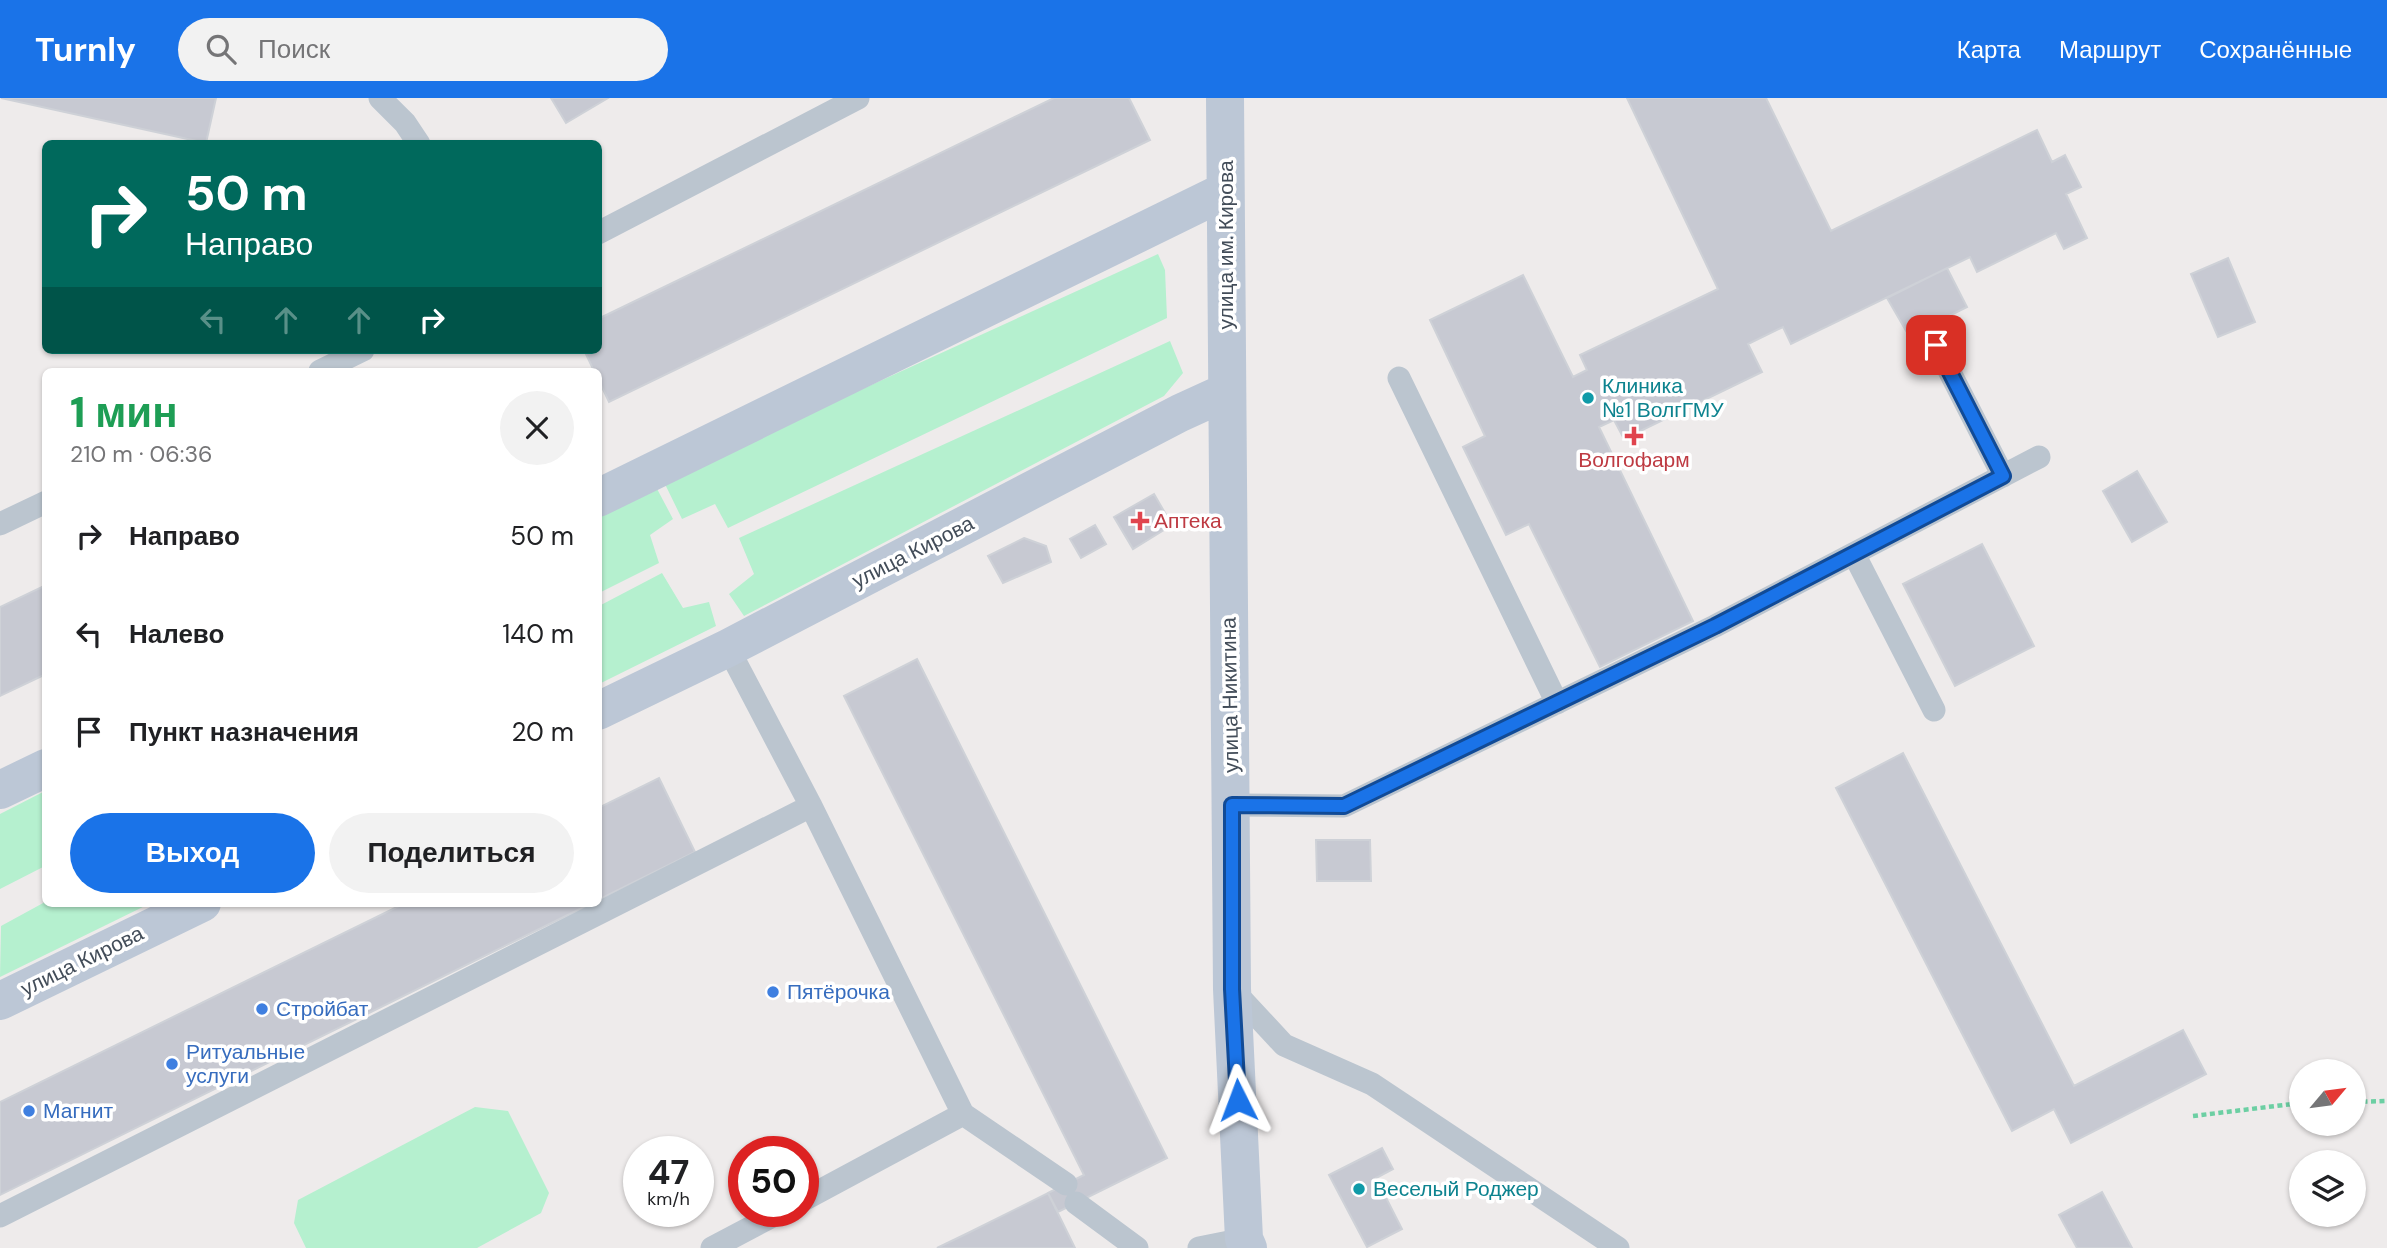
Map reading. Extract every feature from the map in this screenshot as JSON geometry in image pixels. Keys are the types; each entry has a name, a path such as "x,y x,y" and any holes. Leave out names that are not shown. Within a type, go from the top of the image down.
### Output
{"main road":[{"name":"улица им. Кирова","path":"1225,98 1226,392"},
{"path":"602,496 1225,191"},
{"name":"улица Кирова","path":"602,709 729,648 1168,419 1226,392"},
{"name":"улица Никитина","path":"1226,392 1232,989 1246,1243"},
{"path":"0,790 42,770"},
{"name":"улица Кирова","path":"0,1001 194,907"}],"lane":[{"path":"380,98 405,123 416,140"},
{"path":"602,231 858,98"},
{"path":"1936,345 2003,476"},
{"path":"326,368 355,354"},
{"path":"1399,378 1557,703"},
{"path":"1232,805 1344,806 1715,626 2039,457"},
{"path":"0,524 42,504"},
{"path":"1854,554 1934,710"},
{"path":"729,648 811,806 963,1114 1071,1193 1137,1248"},
{"path":"0,1216 811,806"},
{"path":"1232,989 1284,1045 1372,1084 1618,1248"},
{"path":"819,1191 963,1114"},
{"path":"712,1248 752,1227"},
{"path":"1199,1248 1246,1243"}],"path":[{"path":"2366,1102 2387,1101"},
{"path":"2193,1116 2289,1104"}],"green space":[{"path":"1158,254 1165,270 1167,318 728,528 715,504 682,519 663,480"},
{"path":"1170,341 1183,373 1164,396 744,616 729,594 754,574 739,538"},
{"path":"655,485 673,519 650,535 659,563 602,592 602,512"},
{"path":"662,573 683,608 709,602 716,626 602,683 602,604"},
{"path":"42,793 42,868 0,889 0,814"},
{"path":"42,904 42,907 143,907 0,977 1,926"},
{"path":"475,1107 508,1111 549,1193 541,1213 477,1248 306,1248 294,1223 298,1200"}],"building":[{"path":"1,98 216,98 207,140 192,140"},
{"path":"551,98 608,98 566,123"},
{"path":"1054,98 1129,98 1150,140 609,402 602,387 602,368 593,368 586,354 602,354 602,317"},
{"name":"Клиника №1 ВолгГМУ","path":"1627,98 1766,98 1831,231 2037,130 2052,162 2065,155 2081,187 2066,194 2087,238 2064,249 2056,233 1977,272 1970,257 1791,344 1783,327 1748,344 1762,372 1624,439 1614,420 1599,427 1693,621 1600,667 1529,524 1506,535 1463,447 1485,436 1430,320 1523,275 1573,377 1587,370 1580,355 1718,289"},
{"path":"2228,258 2255,322 2218,337 2191,274"},
{"path":"1947,268 1967,307 1909,336 1887,298"},
{"path":"2137,471 2167,522 2132,542 2103,491"},
{"path":"1154,494 1172,525 1133,549 1114,517"},
{"path":"1095,525 1106,544 1081,558 1070,539"},
{"path":"1024,538 1046,546 1051,562 1003,583 988,556"},
{"path":"1982,544 2034,646 1955,686 1903,584"},
{"path":"42,587 42,676 0,696 0,607"},
{"path":"917,659 1167,1158 1058,1212 1048,1193 1084,1175 844,696"},
{"path":"1903,753 2074,1086 2183,1030 2206,1074 2071,1143 2054,1109 2012,1131 1836,788"},
{"path":"659,778 695,852 602,898 602,806"},
{"path":"1316,840 1370,840 1371,881 1317,881"},
{"path":"397,907 584,907 0,1195 0,1102"},
{"name":"Веселый Роджер","path":"1382,1148 1393,1169 1376,1178 1402,1229 1367,1247 1329,1175"},
{"path":"2102,1192 2132,1248 2077,1248 2059,1215"},
{"path":"1048,1193 1075,1248 937,1248 968,1233"}],"place":[{"name":"Клиника №1 ВолгГМУ","path":"1588,398"},
{"name":"Волгофарм","path":"1634,436"},
{"name":"Аптека","path":"1140,521"},
{"name":"Пятёрочка","path":"773,992"},
{"name":"Стройбат","path":"262,1009"},
{"name":"Ритуальные услуги","path":"172,1064"},
{"name":"Магнит","path":"29,1111"},
{"name":"Веселый Роджер","path":"1359,1189"}],"route":[{"path":"1238,1100 1232,989 1232,805 1344,806 1715,626 2003,476 1936,345"}]}
